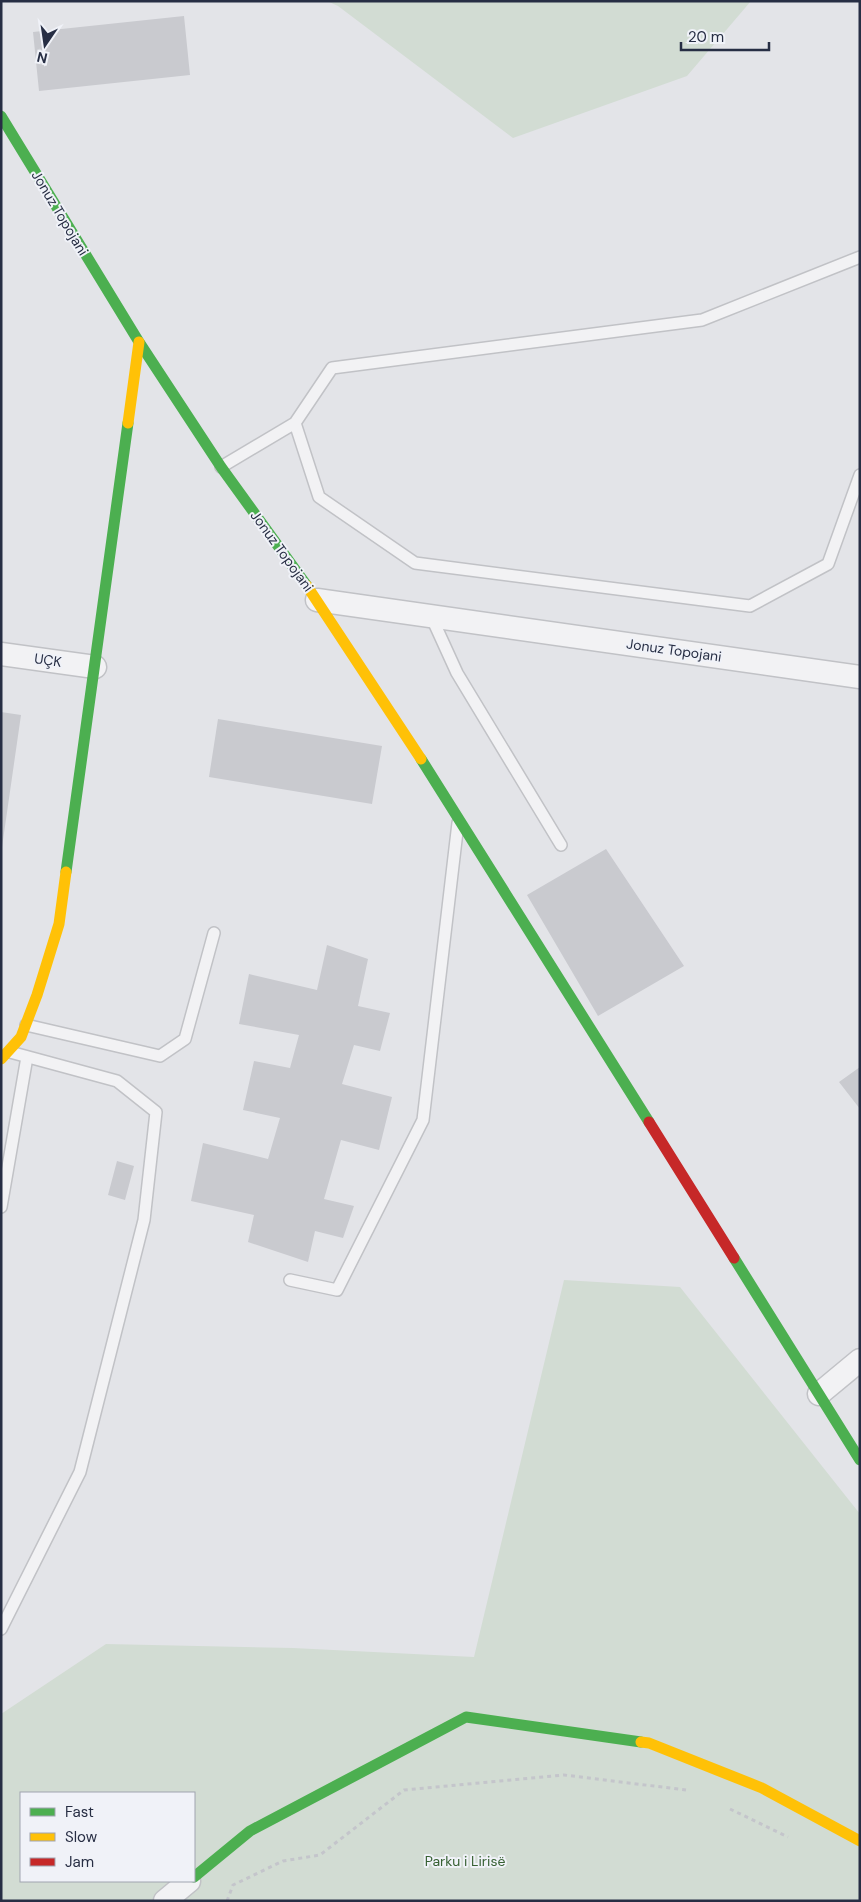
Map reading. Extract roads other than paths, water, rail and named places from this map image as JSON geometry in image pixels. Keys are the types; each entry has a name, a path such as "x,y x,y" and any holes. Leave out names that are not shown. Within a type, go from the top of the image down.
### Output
{"street":[{"name":"Jonuz Topojani","path":"1,116 139,342 221,467 317,600 860,677"},
{"path":"5,1055 21,1037 59,924 139,342"},
{"path":"317,600 459,816 860,1460"},
{"name":"UÇK","path":"1,654 94,666"},
{"path":"819,1394 860,1360"},
{"path":"195,1876 250,1831 466,1716 649,1743 762,1788 860,1842"},
{"path":"165,1901 188,1882"}],"lane":[{"path":"221,467 296,423 332,368 702,320 860,256"},
{"path":"296,423 320,498 415,563 750,606 828,564 860,475"},
{"path":"431,616 457,673 561,845"},
{"path":"290,1280 337,1290 424,1120 459,816"},
{"path":"25,1025 160,1056 184,1039 214,932"},
{"path":"1,1629 80,1472 144,1220 156,1112 117,1081 27,1056 5,1055"},
{"path":"1,1208 27,1056"}],"park label":[{"name":"Parku i Lirisë","path":"465,1861"}]}
